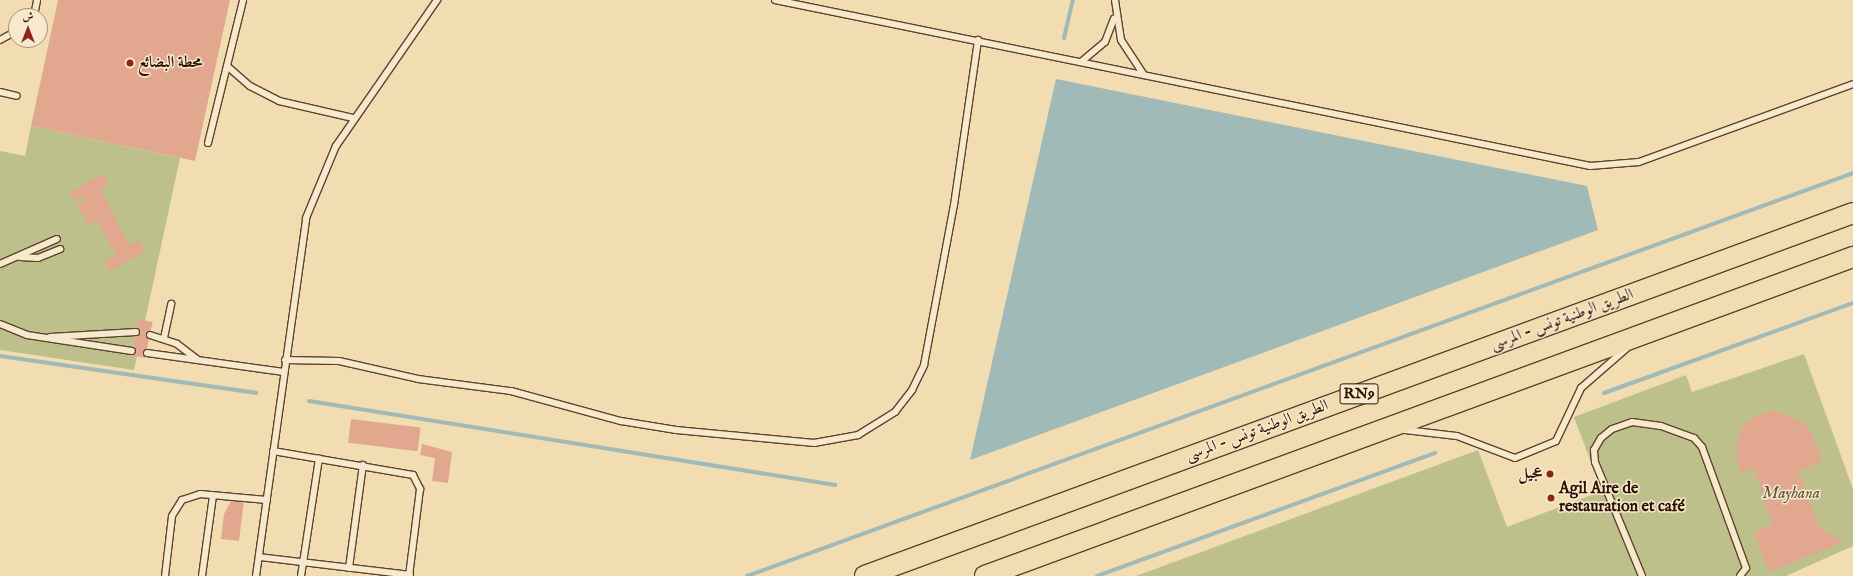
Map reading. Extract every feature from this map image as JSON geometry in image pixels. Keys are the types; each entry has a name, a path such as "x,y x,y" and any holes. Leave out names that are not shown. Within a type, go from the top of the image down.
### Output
{"highway":[{"name":"الطريق الوطنية تونس - المرسى","path":"865,576 1853,213"},
{"path":"985,576 1385,432 1643,334 1853,257"}],"lane":[{"path":"208,143 243,0"},
{"path":"256,576 306,218 319,181 353,118 437,0"},
{"path":"775,0 978,40 1590,166 1615,166 1651,158 1853,84"},
{"path":"1115,0 1115,14 1126,52 1144,75"},
{"path":"1081,62 1105,42 1115,14"},
{"path":"285,360 339,361 418,379 511,392 621,421 676,430 814,443 858,435 895,412 912,390 924,365 954,205 978,40"},
{"path":"227,66 250,86 280,101 353,118"},
{"path":"0,92 17,96"},
{"path":"0,264 20,257 56,239"},
{"path":"20,257 38,258 60,249"},
{"path":"164,338 171,304"},
{"path":"0,324 40,338 132,350"},
{"path":"40,338 136,332"},
{"path":"1385,432 1417,429 1457,436 1515,458 1556,441 1581,388 1643,334"},
{"path":"150,335 164,338 199,360"},
{"path":"147,353 284,372"},
{"path":"1642,576 1595,462 1594,450 1601,438 1612,429 1632,422 1668,428 1694,438 1702,448 1746,568 1740,576"},
{"path":"259,557 410,576 420,489 418,481 406,471 273,451"},
{"path":"301,576 319,458"},
{"path":"350,568 363,465"},
{"path":"165,576 176,507 190,496 267,500"},
{"path":"202,576 213,496"}],"green space":[{"path":"31,126 180,158 145,321 139,320 131,355 137,356 134,370 0,350 0,151 25,156"},
{"name":"Mayhana","path":"1804,354 1853,489 1853,546 1786,576 1136,576 1478,450 1507,527 1602,491 1574,417 1686,375 1692,392"}],"water":[{"path":"1056,79 1587,186 1598,230 970,460"}],"building":[{"name":"محطة البضائع","path":"58,0 230,0 195,161 31,126"},
{"path":"103,174 109,185 100,189 130,246 139,241 145,252 110,271 105,261 116,255 97,220 88,225 77,205 86,200 84,196 74,201 70,192"},
{"path":"139,319 153,322 145,358 131,355"},
{"path":"1774,410 1805,423 1812,434 1823,461 1798,471 1819,528 1843,542 1769,572 1754,533 1772,524 1754,468 1740,473 1736,453 1738,436 1745,423 1758,414"},
{"path":"351,419 420,428 418,451 348,443"},
{"path":"422,444 452,452 448,483 432,481 435,458 420,455"},
{"path":"232,499 244,500 239,541 221,539 224,514"}],"waterway":[{"path":"1064,38 1073,0"},
{"path":"747,576 1853,173"},
{"path":"1604,393 1853,303"},
{"path":"0,356 256,393"},
{"path":"309,401 835,485"},
{"path":"1097,576 1435,453"}],"place":[{"name":"محطة البضائع","path":"130,63"},
{"name":"عجيل","path":"1550,474"},
{"name":"Agil Aire de restauration et café","path":"1551,498"}]}
